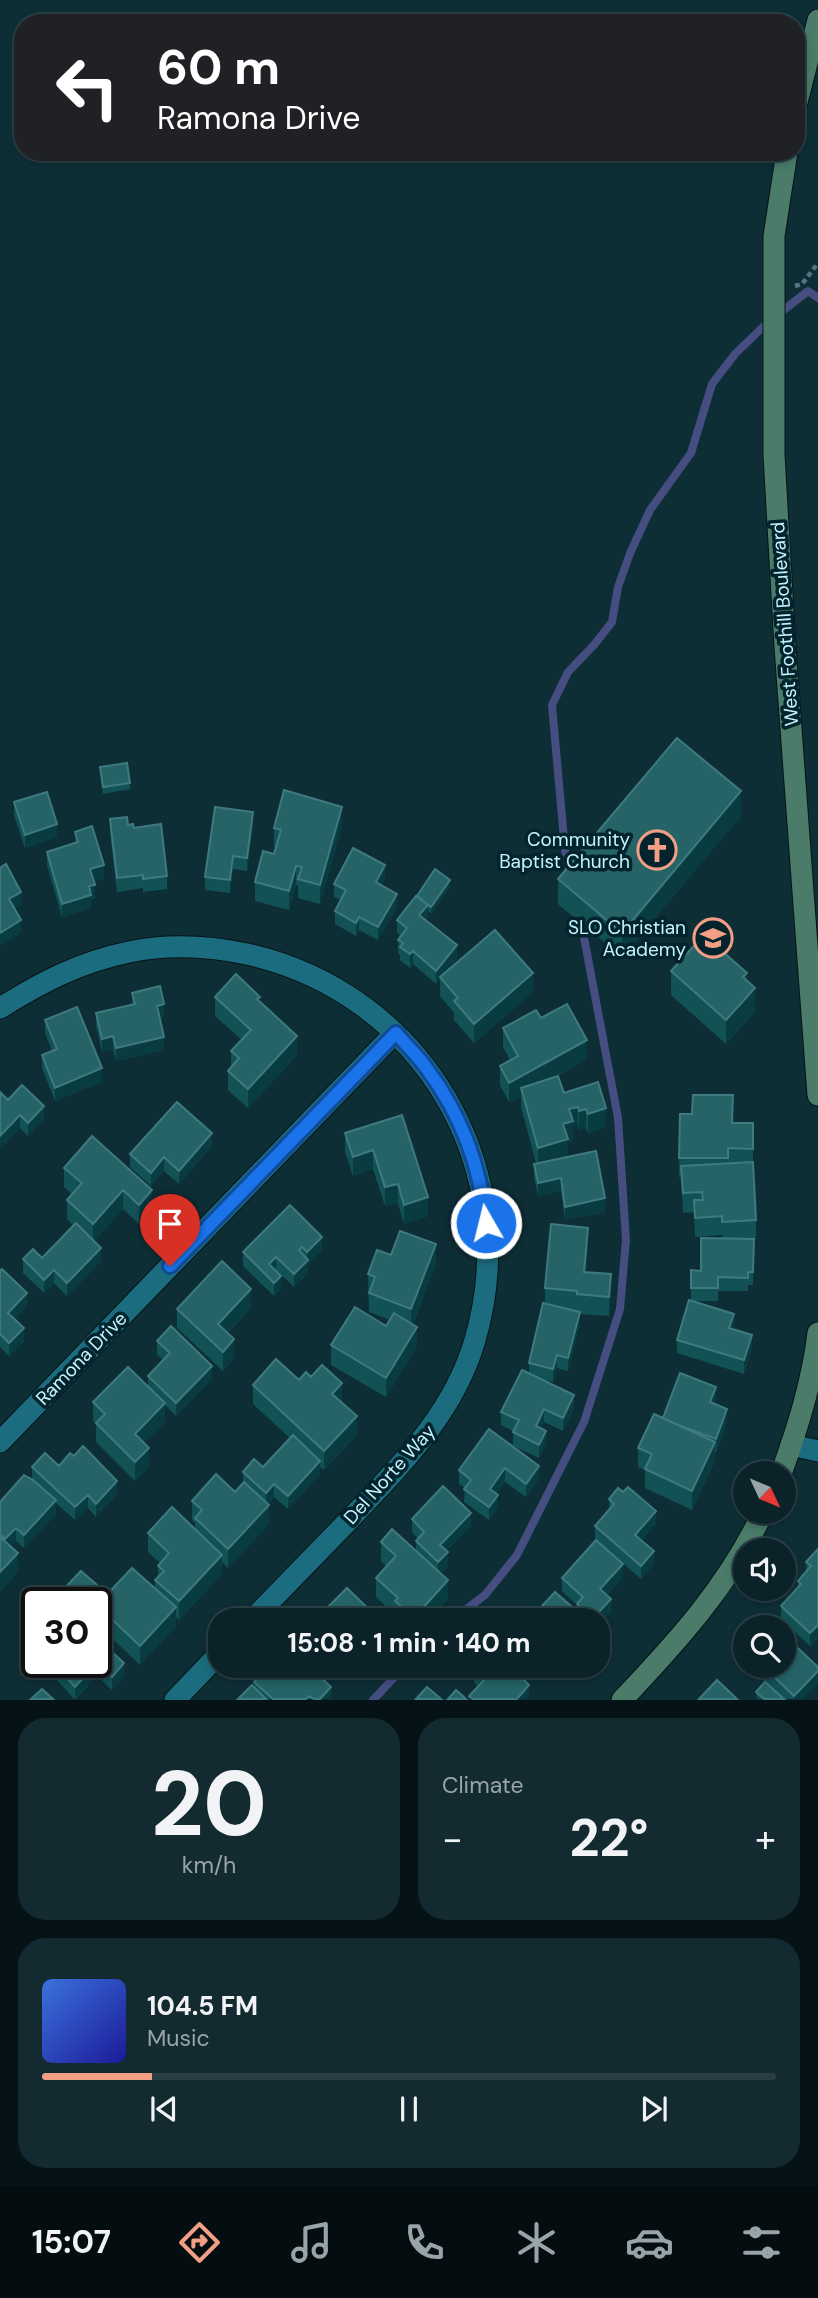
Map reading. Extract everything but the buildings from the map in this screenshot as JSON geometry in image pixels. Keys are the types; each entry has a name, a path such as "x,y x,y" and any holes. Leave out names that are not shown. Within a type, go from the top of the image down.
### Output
{"street":[{"path":"805,71 818,20"},
{"name":"West Foothill Boulevard","path":"785,161 774,236 774,455 785,647 818,1095"},
{"name":"Del Norte Way","path":"0,1008 40,982 84,964 131,951 178,947 226,950 273,960 317,978 359,1002 396,1033 427,1069 453,1109 472,1153 481,1187 489,1247 486,1294 475,1341 457,1386 426,1436 403,1464 263,1608"},
{"name":"Ramona Drive","path":"0,1442 396,1033"},
{"path":"785,1461 803,1412 818,1333"},
{"path":"791,1445 818,1451"},
{"path":"622,1699 674,1646 705,1608 733,1567 756,1524"},
{"path":"175,1699 208,1665"}],"waterway":[{"path":"571,876 565,851 552,705 568,672 612,622 618,587 631,551 650,510 691,453 712,384 735,354 766,324 808,291 818,298"},
{"path":"468,1608 485,1595 517,1555 584,1422 620,1309 626,1240 618,1118 580,916"},
{"path":"373,1700 394,1678"}],"place":[{"name":"Community Baptist Church","path":"657,850"},
{"name":"SLO Christian Academy","path":"713,938"}],"route":[{"path":"170,1266 396,1033 427,1069 453,1109 472,1153 484,1199 486,1223"}]}
